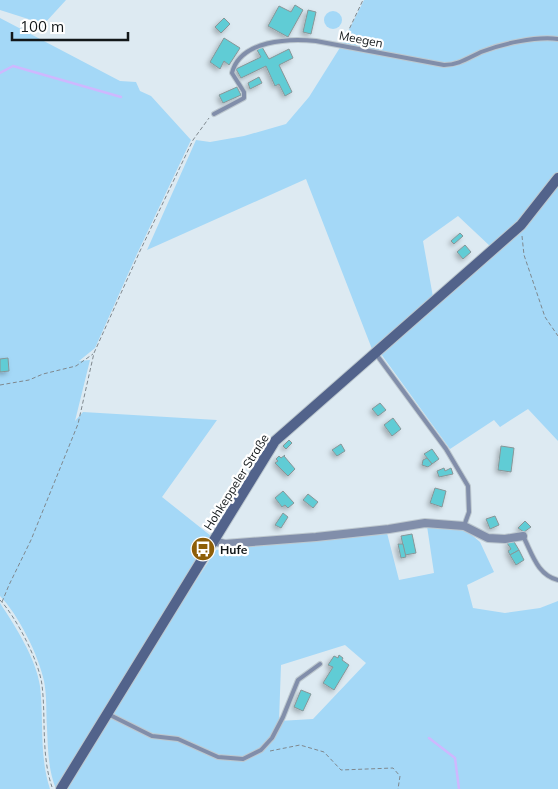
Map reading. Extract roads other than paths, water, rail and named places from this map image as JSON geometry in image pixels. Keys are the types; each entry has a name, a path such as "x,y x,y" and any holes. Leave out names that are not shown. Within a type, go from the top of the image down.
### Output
{"street":[{"name":"Hohkeppeler Straße","path":"61,789 275,441 374,352 521,225 558,178"},
{"path":"213,541 225,544 316,538 425,523 464,526 488,538 523,536"}],"lane":[{"name":"Meegen","path":"214,114 244,98 244,92 232,73 233,66 248,52 273,42 304,39 444,65 460,63 492,48 545,37 558,39"},
{"path":"374,352 446,449 468,486 470,512 464,526"},
{"path":"523,536 541,572 558,580"},
{"path":"108,714 152,736 178,739 218,757 243,759 262,750 272,738 280,724 298,680 320,664"}],"waterway":[{"path":"0,73 13,66 121,97"},
{"path":"429,738 455,758 459,789"}],"place":[{"name":"Hufe","path":"203,549"}]}
